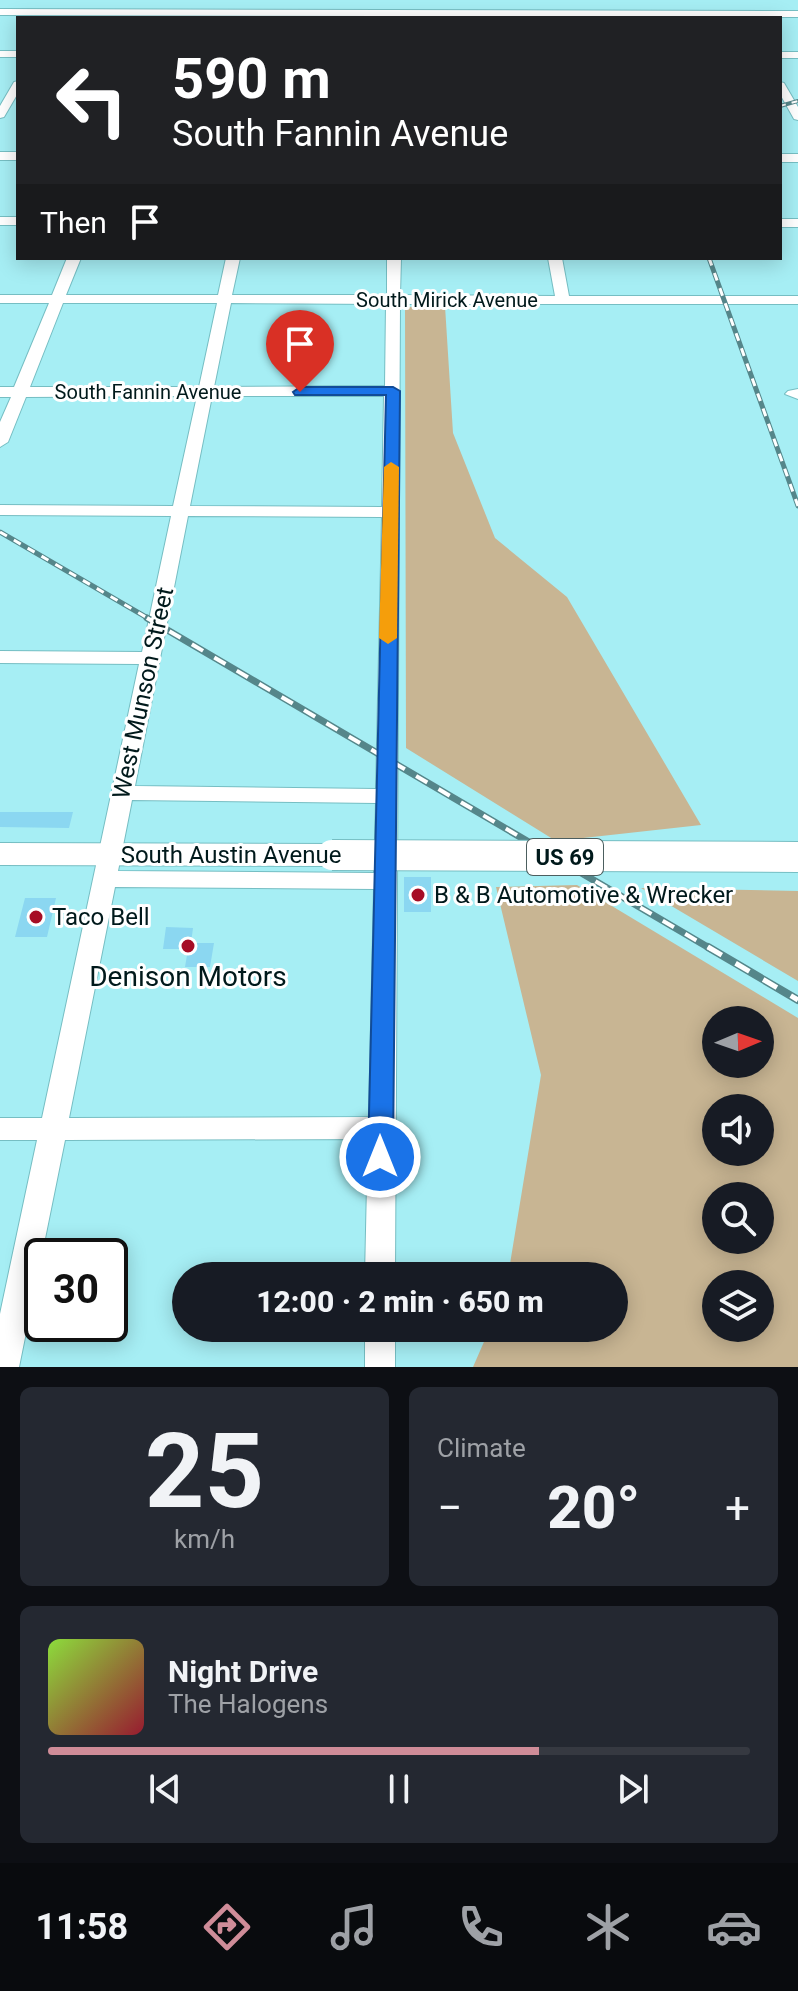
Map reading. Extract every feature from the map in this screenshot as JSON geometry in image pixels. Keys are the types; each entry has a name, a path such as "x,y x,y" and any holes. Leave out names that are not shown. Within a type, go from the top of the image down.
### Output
{"highway":[{"name":"South Austin Avenue","path":"0,854 107,866 332,855 798,857"}],"street":[{"path":"58,15 66,0"},
{"path":"171,15 177,0"},
{"path":"285,16 288,0"},
{"path":"398,16 399,0"},
{"path":"510,0 512,16"},
{"path":"730,0 739,16"},
{"path":"0,12 285,16 798,14"},
{"path":"0,115 9,101"},
{"path":"789,103 798,117"},
{"path":"0,442 73,260"},
{"name":"West Munson Street","path":"4,1367 233,260"},
{"path":"380,1262 394,260"},
{"path":"555,260 563,300"},
{"name":"South Mirick Avenue","path":"0,299 798,300"},
{"name":"South Fannin Avenue","path":"0,392 393,391"},
{"path":"0,510 391,512"},
{"path":"0,657 150,658"},
{"path":"123,793 386,796"},
{"path":"107,866 384,881"},
{"path":"0,1129 380,1128"},
{"path":"380,1342 380,1367"}],"shaded area":[{"path":"445,306 453,433 495,538 567,597 701,825 556,841 406,748 405,307"},
{"path":"577,885 798,1018 798,1367 473,1367 484,1342 628,1342 628,1262 510,1262 541,1075 496,887"},
{"path":"641,888 798,891 798,981"}],"building":[{"path":"0,812 73,812 69,828 0,827"},
{"name":"B & B Automotive & Wrecker","path":"404,877 431,877 431,912 404,912"},
{"name":"Taco Bell","path":"25,898 56,898 47,937 15,937"},
{"name":"Denison Motors","path":"166,927 193,928 191,943 214,943 210,967 185,967 188,949 163,949"}],"railway":[{"path":"782,105 798,101"},
{"path":"710,260 798,506"},
{"path":"0,532 151,620"},
{"path":"147,618 711,949"},
{"path":"708,947 798,1000"}],"slow traffic":[{"path":"388,638 391,467"}],"place":[{"name":"B & B Automotive & Wrecker","path":"418,895"},
{"name":"Taco Bell","path":"36,917"},
{"name":"Denison Motors","path":"188,946"}],"route":[{"path":"300,392 393,391 380,1157"}]}
